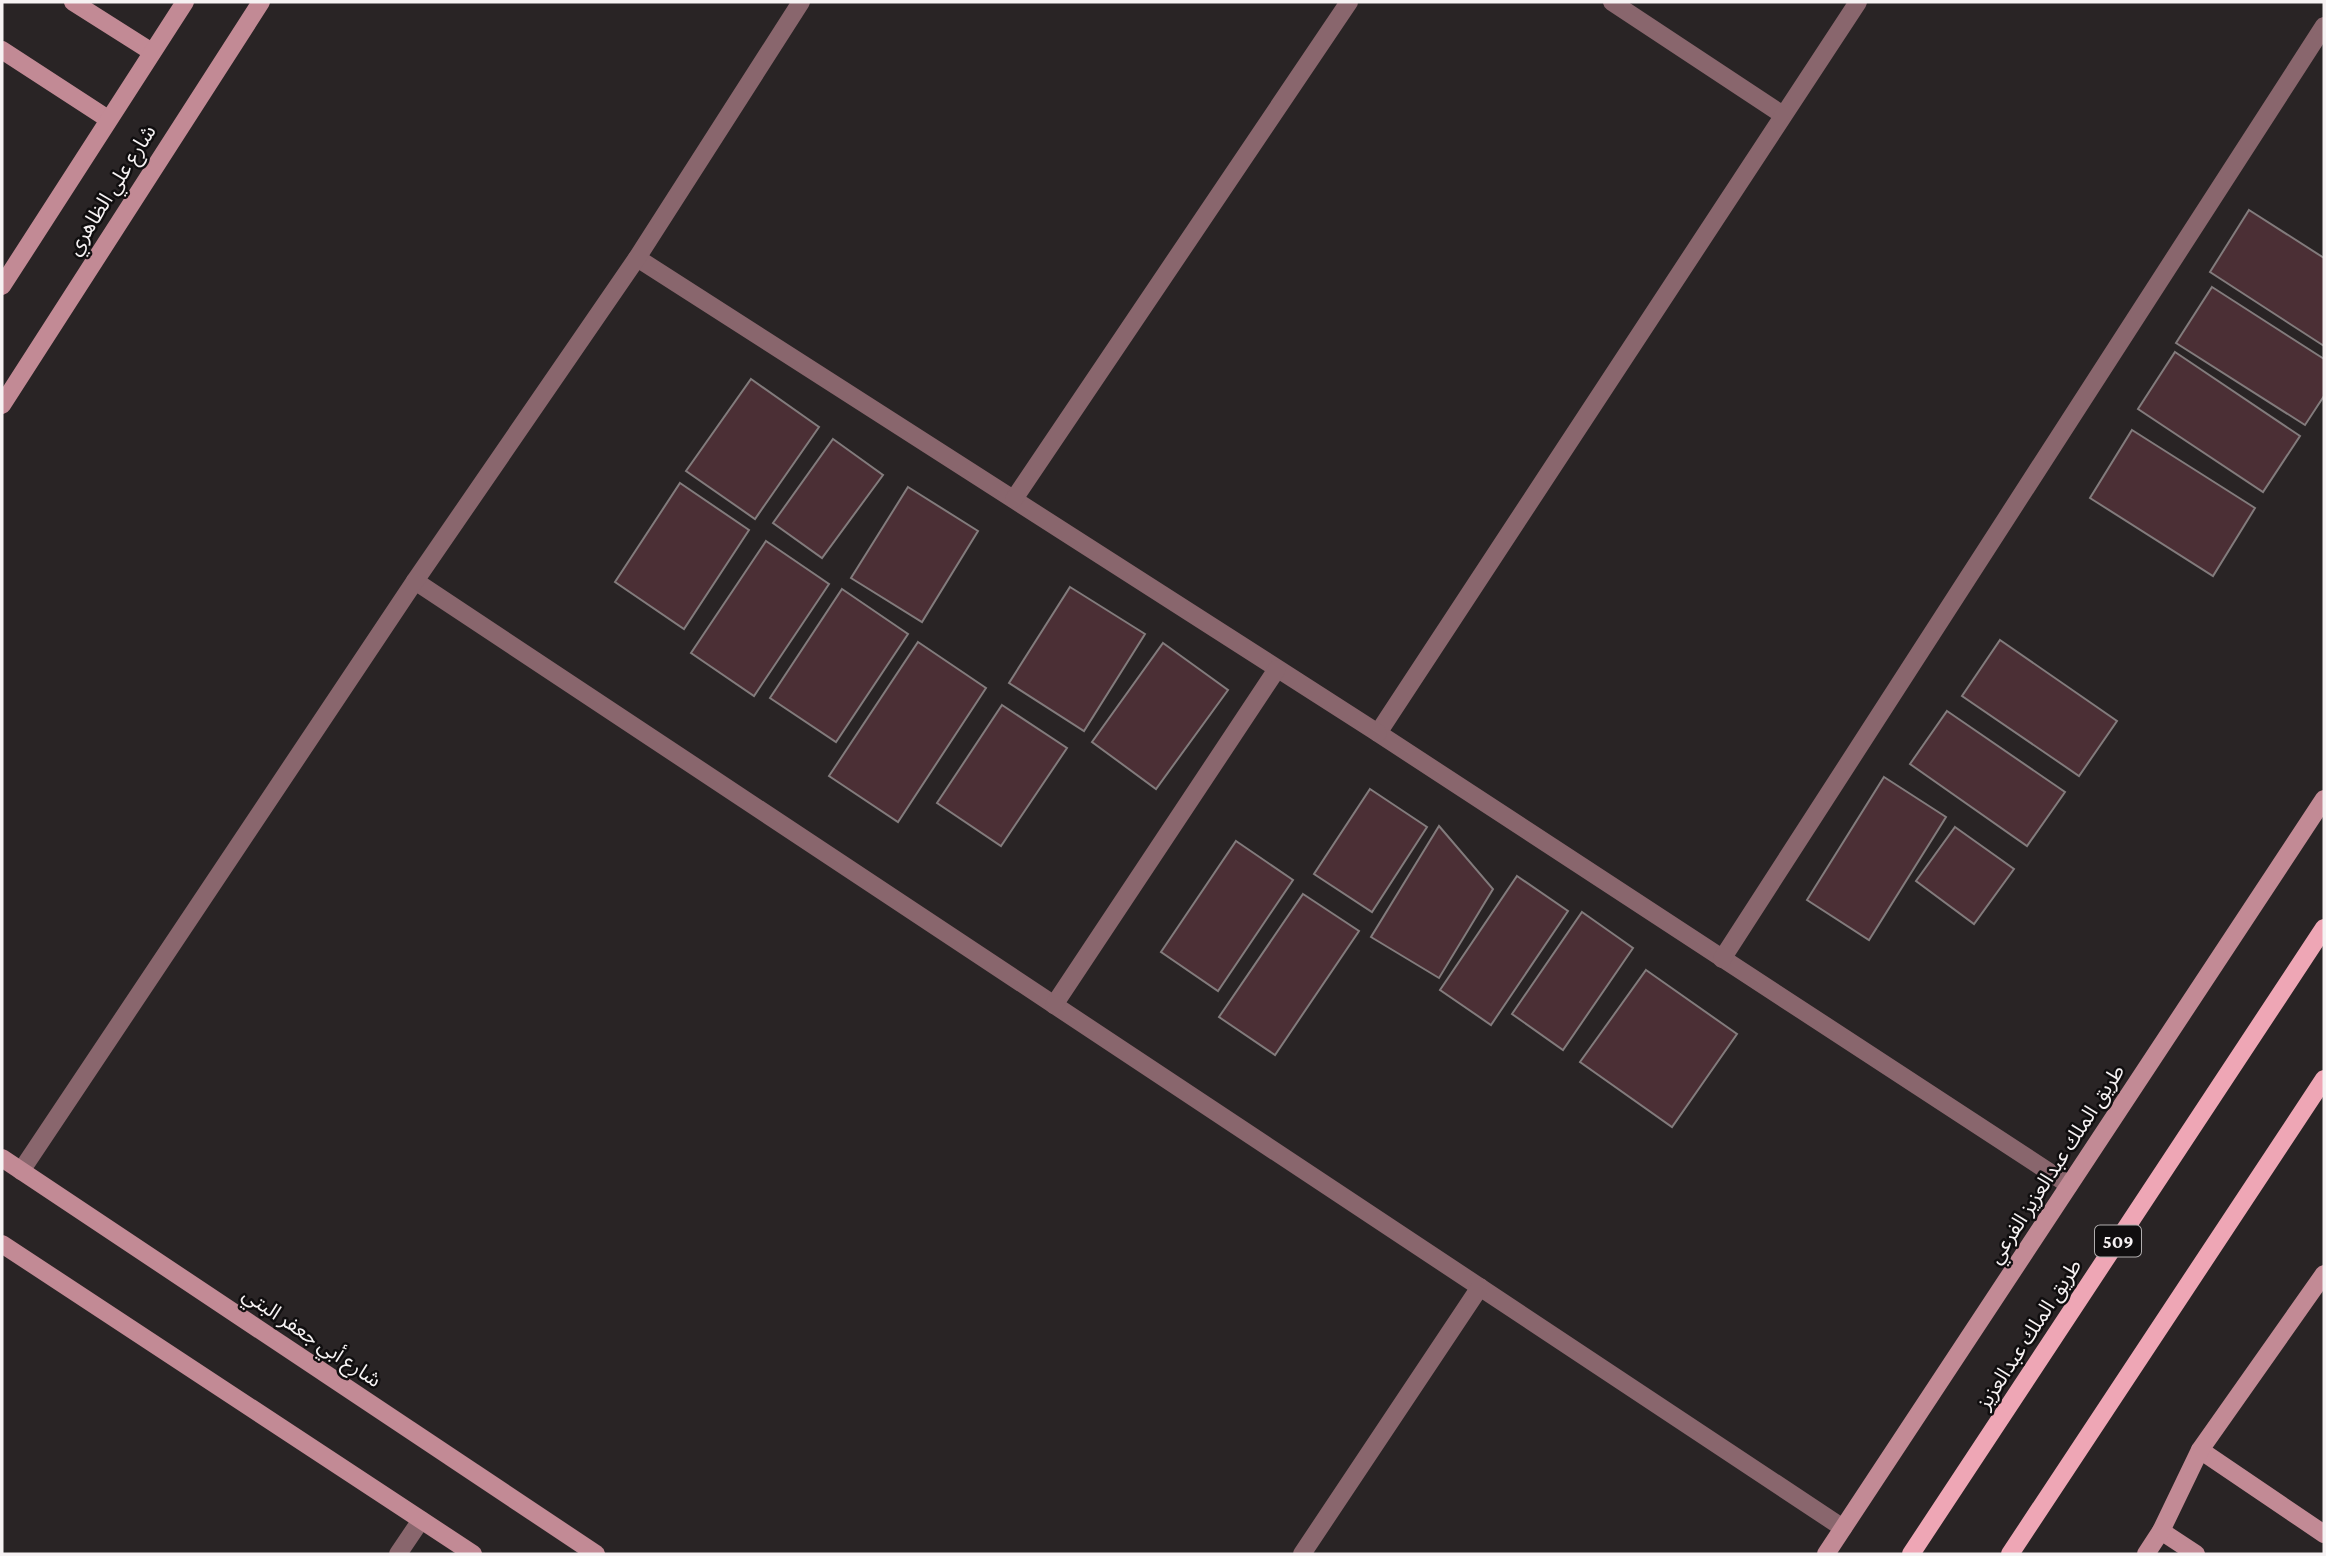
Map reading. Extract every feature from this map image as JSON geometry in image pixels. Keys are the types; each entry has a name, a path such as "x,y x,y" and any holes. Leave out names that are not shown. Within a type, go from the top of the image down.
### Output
{"main road":[{"name":"طريق الملك عبدالعزيز","path":"1911,1554 2324,928"},
{"path":"2010,1554 2324,1079"}],"street":[{"path":"73,2 152,52"},
{"name":"شارع علي الظاهري","path":"2,286 185,2"},
{"name":"شارع علي الظاهري","path":"2,405 261,2"},
{"path":"22,1171 415,581 637,258 801,2"},
{"path":"1014,499 1349,2"},
{"path":"1612,2 1783,115"},
{"path":"1378,733 1858,2"},
{"path":"1722,958 2324,26"},
{"path":"2,50 108,119"},
{"path":"637,258 1378,733 2069,1185"},
{"path":"415,581 1843,1528"},
{"path":"1054,1005 1277,668"},
{"name":"طريق الملك عبدالعزيز الفرعي","path":"1826,1554 2324,799"},
{"name":"شارع أبي جعفر البتي","path":"2,1158 596,1554"},
{"path":"2,1244 473,1554"},
{"path":"2146,1554 2161,1531 2200,1450 2324,1274"},
{"path":"1302,1554 1480,1287"},
{"path":"2200,1450 2324,1534"},
{"path":"398,1554 421,1520"},
{"path":"2161,1531 2196,1554"}],"building":[{"path":"2249,210 2324,258 2324,346 2210,272"},
{"path":"2212,287 2324,359 2324,396 2305,425 2176,343"},
{"path":"2175,352 2300,436 2263,492 2138,409"},
{"path":"751,379 819,427 755,519 686,471"},
{"path":"2132,430 2255,508 2213,576 2090,498"},
{"path":"833,439 883,475 822,558 773,523"},
{"path":"680,483 749,530 684,629 615,582"},
{"path":"908,487 978,531 922,622 851,578"},
{"path":"766,541 829,584 754,696 691,653"},
{"path":"1070,587 1145,634 1084,731 1009,683"},
{"path":"842,589 908,634 836,742 770,698"},
{"path":"2000,640 2117,721 2079,776 1962,696"},
{"path":"918,642 986,688 898,822 829,776"},
{"path":"1163,643 1228,690 1156,789 1092,742"},
{"path":"1002,705 1067,748 1001,846 937,803"},
{"path":"1947,711 2065,792 2027,846 1910,764"},
{"path":"1884,777 1946,817 1869,940 1807,900"},
{"path":"1370,789 1427,827 1372,912 1314,874"},
{"path":"1439,826 1493,889 1439,978 1371,937"},
{"path":"1955,827 2014,869 1974,924 1916,881"},
{"path":"1236,841 1293,880 1218,991 1161,952"},
{"path":"1517,876 1568,911 1491,1025 1440,990"},
{"path":"1303,894 1359,931 1275,1055 1219,1017"},
{"path":"1582,912 1633,948 1563,1050 1512,1014"},
{"path":"1646,970 1737,1034 1672,1127 1580,1062"}]}
